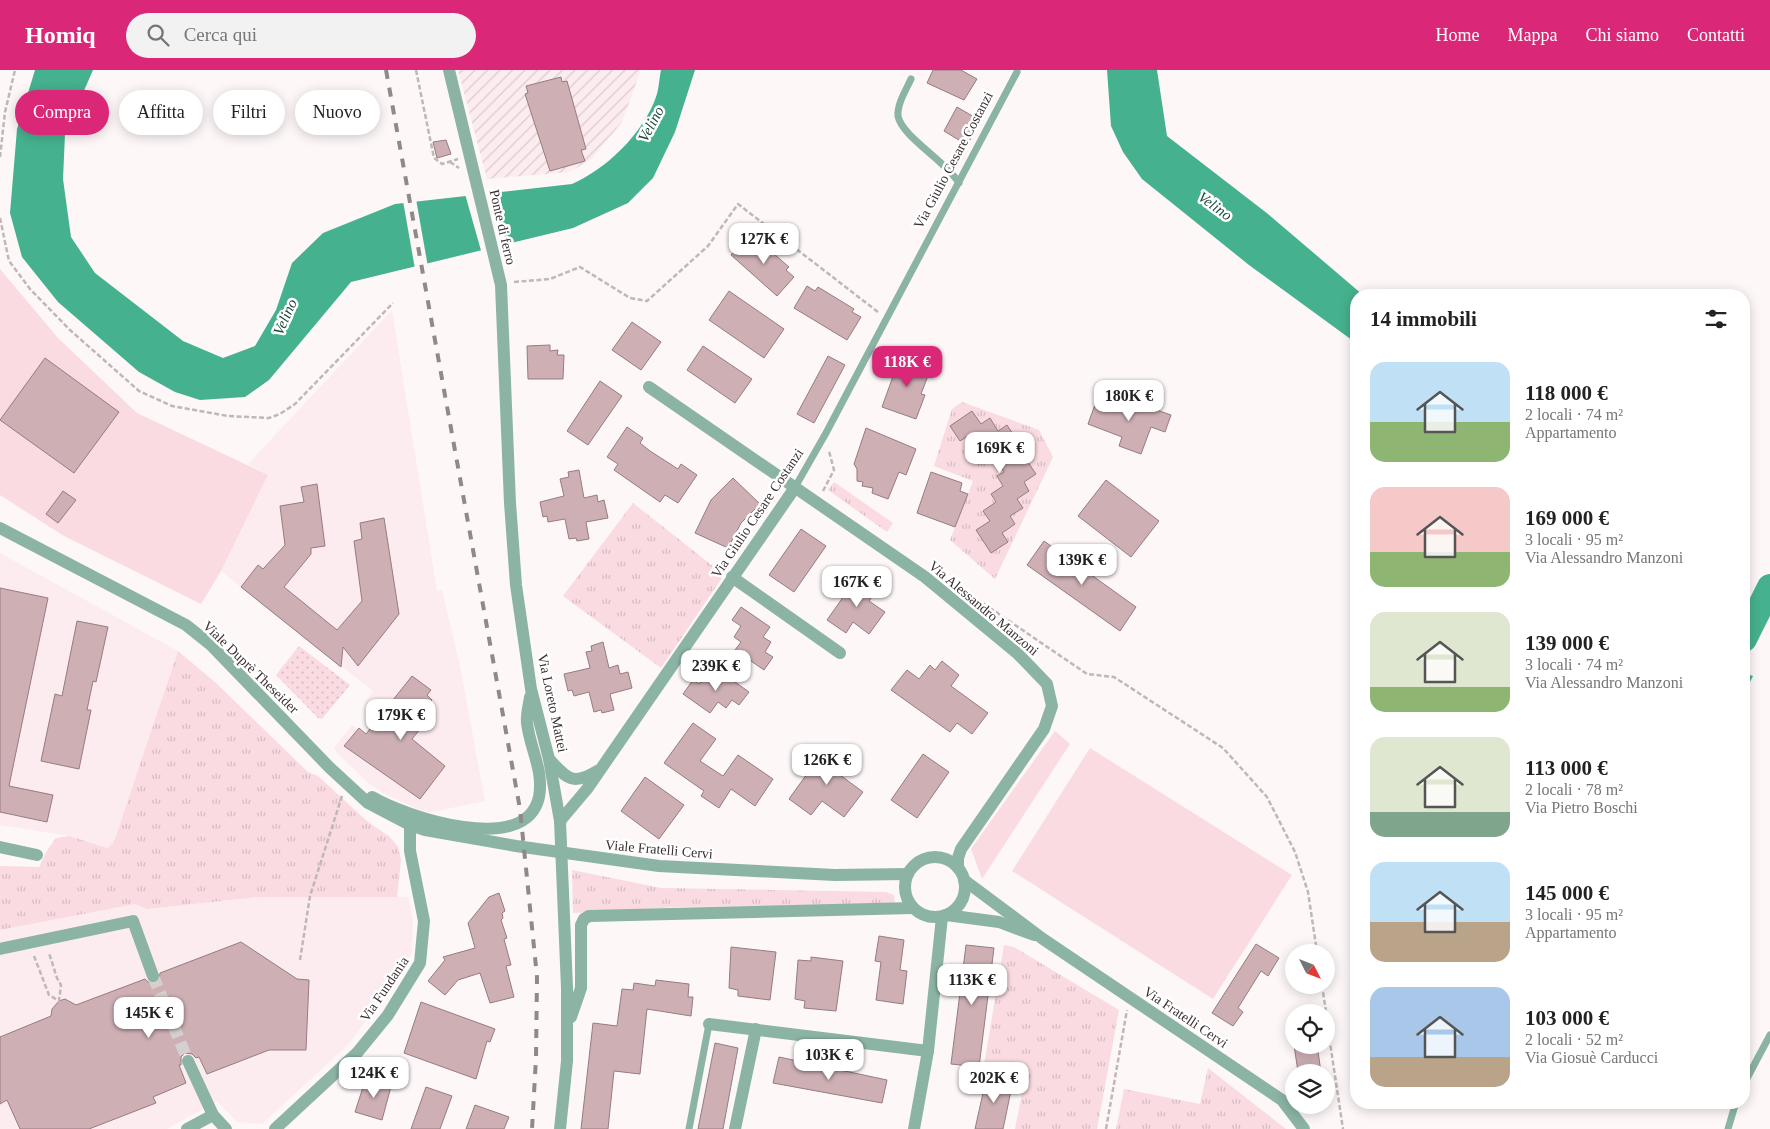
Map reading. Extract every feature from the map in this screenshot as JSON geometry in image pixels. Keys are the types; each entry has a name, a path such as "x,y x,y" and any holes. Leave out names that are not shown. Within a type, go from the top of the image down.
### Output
{"street":[{"name":"Ponte di ferro","path":"449,70 500,283"},
{"name":"Via Loreto Mattei","path":"500,283 515,576 531,689 549,759 560,826 567,988 566,1061 560,1129"},
{"name":"Via Alessandro Manzoni","path":"649,387 794,489 925,577 1017,653 1047,684 1052,706 1044,729 961,849 958,858 958,868"},
{"name":"Via Giulio Cesare Costanzi","path":"560,826 794,489"},
{"name":"Viale Duprè Theseider","path":"0,528 186,625 211,645 329,767 368,803 410,825"},
{"path":"732,577 840,653"},
{"path":"329,767 379,801 417,817 468,828 508,828 516,825 531,814 539,796 540,766 527,722 531,689"},
{"path":"549,759 562,774 572,779 582,780 599,770"},
{"name":"Viale Fratelli Cervi","path":"410,825 424,830 516,846 659,866 835,875 908,874"},
{"name":"Via Fundania","path":"274,1129 356,1053 388,1014 420,963 424,921 410,851 410,825"},
{"path":"0,847 37,855"},
{"path":"932,858 951,862 958,868 964,880 963,899 958,907 944,916 932,917 922,914 913,908 905,892 908,874 922,860 932,858"},
{"name":"Via Fratelli Cervi","path":"964,880 1043,939 1282,1100 1304,1129"},
{"path":"567,1029 581,988 581,925 584,919 589,916 913,908"},
{"path":"914,1129 928,1051 944,916"},
{"name":"Via Fratelli Cervi","path":"944,916 999,922 1043,939"},
{"path":"0,949 132,921 153,976"},
{"path":"709,1024 928,1051"},
{"path":"735,1129 756,1029"},
{"path":"188,1061 213,1116 226,1129"},
{"path":"187,1129 213,1116"}],"lane":[{"name":"Via Giulio Cesare Costanzi","path":"794,489 826,433 1017,72"},
{"path":"911,80 900,103 898,114 902,128 952,171 959,183"},
{"path":"689,1129 709,1024"},
{"path":"1750,1073 1770,1035"},
{"path":"1728,1129 1734,1109"}],"path":[{"path":"0,157 5,112 15,70"},
{"path":"416,70 434,158 442,164 450,162"},
{"path":"515,283 550,279 580,267 630,298 648,301 708,246 738,204 887,318"},
{"path":"0,218 9,261 30,289 70,330 139,391 172,406 228,416 269,418 280,414 294,404 393,303"},
{"path":"822,494 834,470 826,433"},
{"path":"964,590 1087,674 1114,677 1223,748 1267,797 1296,852 1308,892 1316,944"},
{"path":"300,960 310,896 346,783"},
{"path":"29,943 49,995 59,1001 61,985 45,939"},
{"path":"1106,1129 1130,997"},
{"path":"1332,1054 1343,1129"}],"shaded area":[{"path":"458,70 641,70 622,122 592,159 569,172 487,179"},
{"path":"392,310 437,591 442,590 460,666 485,801 432,812 417,809 383,793 368,783 334,748 352,725 366,734 380,717 365,703 373,691 221,571 268,475 248,464"},
{"path":"0,553 178,651 114,842 109,848 69,836 0,825"},
{"path":"258,897 408,897 413,921 412,952 401,974 348,1045 262,1124 237,1122 217,1101 167,1129 0,1129 0,930 135,904 147,909"}],"green space":[{"path":"0,269 58,338 137,413 268,475 221,571 201,604 64,536 0,495"},
{"path":"962,402 1039,430 1053,457 995,579 950,540 973,481 934,466 952,409"},
{"path":"834,482 893,523 887,532 828,490"},
{"path":"633,503 724,575 661,668 563,596"},
{"path":"299,646 350,685 322,719 318,718 276,675"},
{"path":"178,651 216,683 308,772 318,776 368,822 390,837 398,847 401,860 397,897 258,897 147,909 135,904 0,930 0,866 39,867 46,852 56,838 69,836 108,848 114,842"},
{"path":"1055,731 1070,744 982,879 971,849"},
{"path":"1090,748 1292,875 1213,999 1012,871"},
{"path":"572,870 661,888 886,892 894,895 895,905 679,907 573,913"},
{"path":"1004,945 1014,947 1119,1010 1097,1129 1015,1129 1026,1073 984,1065"},
{"path":"1208,1068 1286,1129 1116,1129 1124,1089 1200,1104"}],"water":[{"path":"35,70 93,70 84,90 29,90"},
{"path":"661,70 695,70 675,132 653,178 628,203 573,228 351,282 269,380 245,397 200,400 175,392 139,372 58,302 22,257 10,213 16,135 65,135 63,179 71,237 95,273 183,341 223,358 255,346 276,310 292,263 323,233 395,204 572,184 610,160 633,137 650,111 656,97"},
{"path":"1107,70 1157,70 1167,136 1268,214 1356,289 1350,289 1350,339 1249,265 1142,179 1123,152 1111,126"}],"pier":[{"path":"492,191 508,248 482,254 465,194"},
{"path":"416,199 428,267 415,269 403,201"}],"building":[{"path":"933,70 961,70 977,79 964,100 927,83"},
{"path":"561,77 562,82 567,81 586,149 581,150 585,161 550,171 525,94 528,93 526,86"},
{"path":"957,107 981,121 967,145 944,131"},
{"path":"446,140 451,154 437,158 433,142"},
{"path":"746,238 753,243 757,239 789,267 786,270 794,277 777,296 731,255"},
{"path":"807,286 815,291 818,287 854,309 852,312 861,317 847,340 794,308"},
{"path":"729,291 784,329 764,358 709,320"},
{"path":"632,322 661,342 641,370 612,350"},
{"path":"550,345 550,351 558,350 557,355 564,355 563,379 528,379 527,346"},
{"path":"703,346 752,379 735,403 687,370"},
{"path":"828,356 845,365 814,423 797,414"},
{"path":"900,357 931,368 921,394 925,395 916,419 882,407"},
{"path":"45,358 119,412 74,473 0,420"},
{"path":"600,381 622,396 588,445 567,431"},
{"path":"1097,399 1131,411 1135,399 1152,405 1151,408 1171,415 1165,432 1151,427 1141,454 1119,446 1122,437 1088,424"},
{"path":"972,411 981,424 990,418 998,431 1007,425 1020,445 1025,432 1034,447 1023,455 1036,474 1024,482 1029,491 1017,499 1023,508 1010,516 1015,524 1002,533 1008,542 991,553 976,530 990,521 983,511 996,502 991,494 1003,486 997,476 1004,472 985,443 976,449 968,436 960,441 950,426"},
{"path":"627,427 643,438 640,443 650,451 678,469 681,464 697,475 678,503 665,495 660,502 614,470 618,464 607,457"},
{"path":"866,428 916,449 906,475 899,472 888,499 872,493 873,488 862,486 863,482 857,481 857,469 854,464"},
{"path":"579,470 584,498 597,495 598,502 604,500 608,518 586,522 589,539 577,541 576,538 569,539 565,519 548,522 547,516 543,517 540,502 564,496 560,479 569,477 568,472"},
{"path":"931,472 962,483 960,491 968,494 955,527 917,513"},
{"path":"733,478 760,504 741,523 728,548 695,533 711,500"},
{"path":"1106,480 1159,521 1131,557 1078,516"},
{"path":"317,484 325,546 311,548 311,554 284,587 337,630 362,601 354,541 362,539 360,523 384,518 399,614 358,666 343,647 341,667 241,587 258,565 263,569 285,545 280,506 304,502 301,487"},
{"path":"63,491 76,500 58,523 46,514"},
{"path":"801,529 826,546 794,592 769,575"},
{"path":"1044,541 1136,607 1120,631 1027,565"},
{"path":"858,576 877,590 869,601 885,612 869,634 853,622 846,633 827,620"},
{"path":"0,588 48,598 9,786 53,795 47,822 0,812"},
{"path":"741,607 770,627 763,637 771,642 765,652 773,657 764,670 735,650 741,642 734,637 741,626 732,620"},
{"path":"77,621 108,627 96,682 93,681 87,710 91,710 79,769 41,761 55,694 62,696"},
{"path":"603,642 609,668 618,665 620,674 628,672 632,688 610,694 614,710 602,713 601,710 594,712 589,692 574,696 572,690 568,691 564,674 590,668 586,652 592,651 591,646"},
{"path":"942,661 959,675 951,686 988,713 972,734 957,723 950,732 891,690 907,670 919,679 930,665 935,670"},
{"path":"721,672 749,692 739,705 732,700 726,708 718,702 710,713 683,694 693,680 699,684 706,675 715,681"},
{"path":"412,676 431,690 427,695 432,700 427,706 434,712 412,739 445,766 420,799 344,746 359,728 366,734"},
{"path":"693,723 716,739 700,761 723,776 738,755 773,779 755,806 731,789 719,808 701,796 704,791 664,763"},
{"path":"827,746 849,762 840,775 863,792 844,817 822,801 811,815 789,799"},
{"path":"923,754 949,772 917,818 891,800"},
{"path":"645,777 684,805 659,839 621,811"},
{"path":"499,893 505,911 502,913 503,918 501,920 507,938 504,939 511,965 506,966 514,997 490,1003 480,973 458,980 445,995 428,981 445,960 443,957 475,948 468,923 489,897"},
{"path":"879,936 904,940 900,970 907,971 903,1004 876,1000 881,962 875,961"},
{"path":"241,942 297,979 309,980 306,1050 269,1050 207,1074 199,1057 196,1058 192,1054 185,1053 181,1057 181,1065 179,1065 186,1083 153,1097 156,1103 89,1129 20,1129 7,1100 0,1104 0,1037 51,1016 52,1009 59,1001 65,999 76,1005 145,979 155,984 159,981 160,973"},
{"path":"1256,944 1279,958 1268,976 1261,971 1238,1008 1243,1012 1233,1026 1212,1013"},
{"path":"966,945 994,948 979,1067 951,1064"},
{"path":"731,947 776,952 770,1000 738,996 738,990 729,988"},
{"path":"811,957 843,961 836,1011 804,1008 805,1001 795,999 798,960 811,961"},
{"path":"656,980 689,984 688,997 693,997 691,1016 647,1009 640,1074 614,1071 608,1129 581,1129 593,1023 617,1026 622,989 633,990 634,983 655,986"},
{"path":"421,1002 495,1029 490,1042 487,1041 476,1079 404,1053"},
{"path":"715,1043 738,1048 723,1129 698,1129"},
{"path":"1295,1054 1318,1054 1320,1064 1297,1064"},
{"path":"779,1057 887,1080 882,1103 773,1083"},
{"path":"987,1075 1013,1081 1003,1129 975,1129"},
{"path":"376,1079 392,1083 382,1120 355,1112 365,1081 374,1084"},
{"path":"426,1087 452,1096 440,1129 411,1129"},
{"path":"475,1105 509,1117 504,1129 466,1129"}],"waterway":[{"name":"Velino","path":"1750,627 1770,587"}],"tunnel":[{"path":"153,976 188,1061"}],"railway":[{"path":"386,70 520,809 537,977 536,1058 532,1129"}]}
